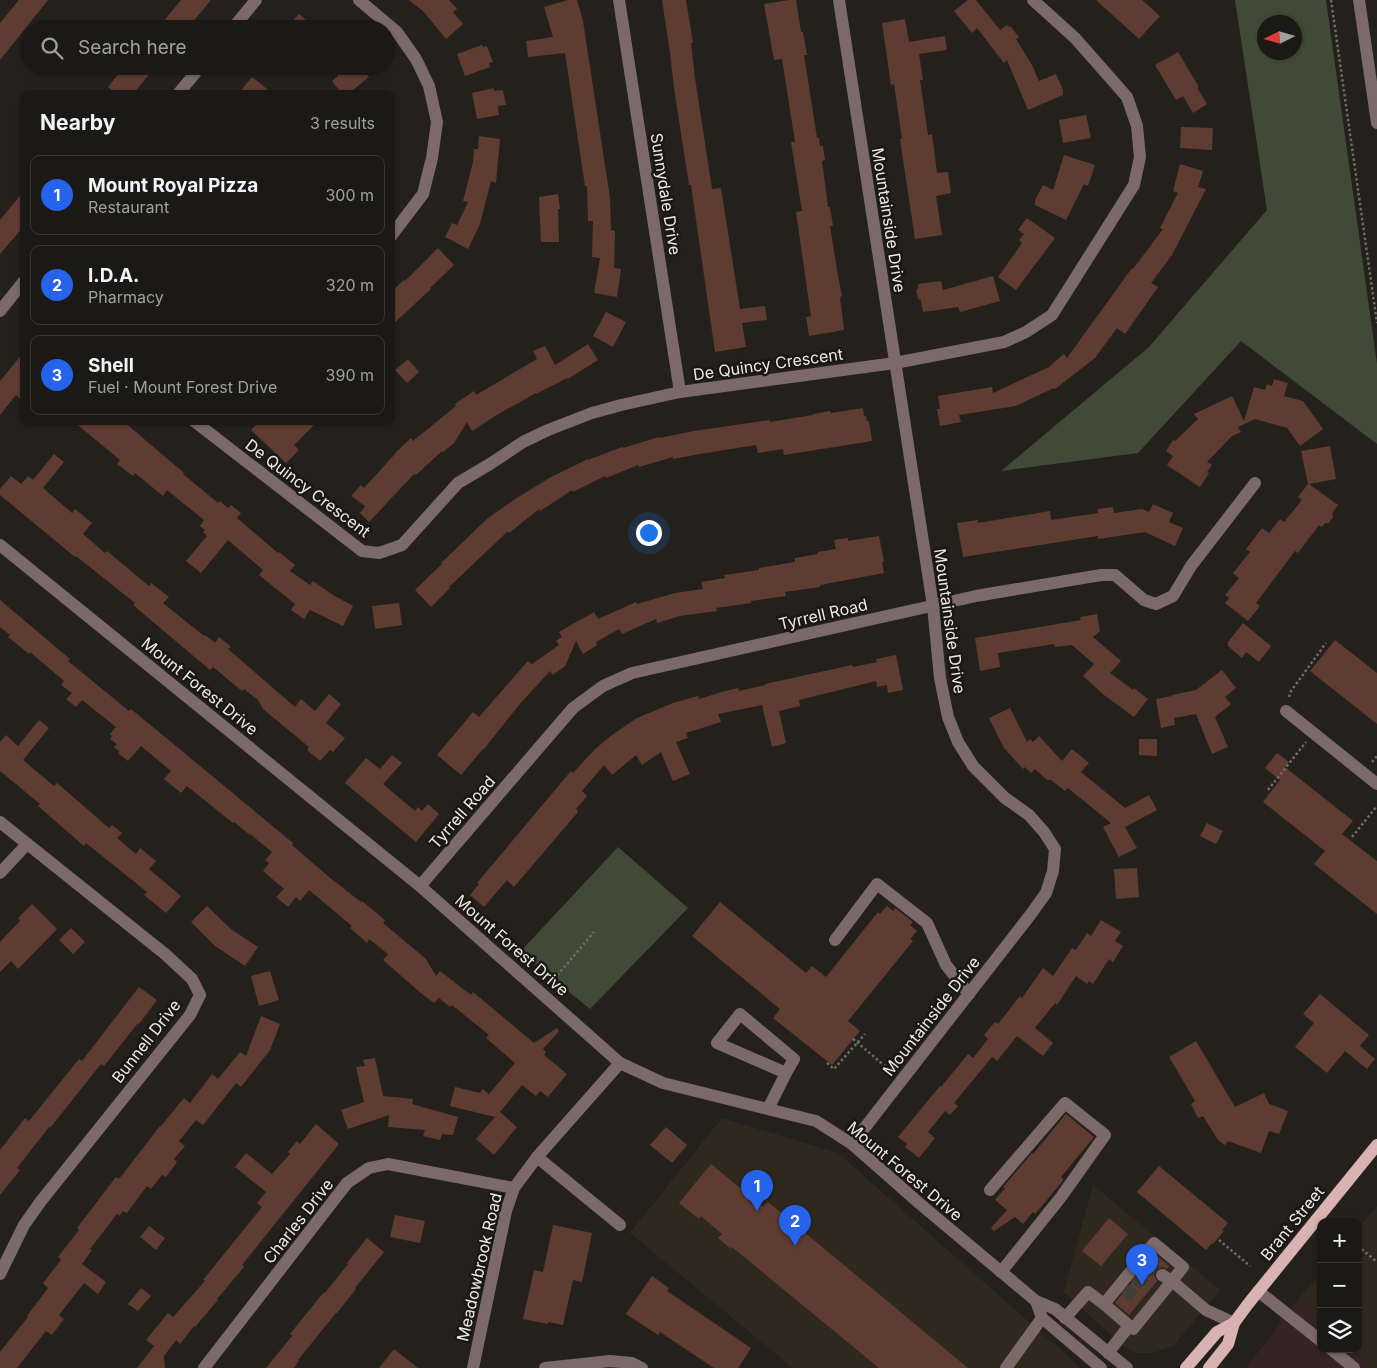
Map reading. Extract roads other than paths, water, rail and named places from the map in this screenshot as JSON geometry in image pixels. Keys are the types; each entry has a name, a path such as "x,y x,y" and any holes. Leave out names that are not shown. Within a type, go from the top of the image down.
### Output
{"main road":[{"name":"Brant Street","path":"1209,1368 1228,1344 1234,1323 1258,1291 1377,1145"},
{"name":"Brant Street","path":"1186,1368 1217,1332 1234,1323"}],"street":[{"path":"239,20 256,0"},
{"path":"359,0 383,20"},
{"name":"Sunnydale Drive","path":"619,0 680,392"},
{"name":"Mountainside Drive","path":"839,0 932,606 940,678 948,717 958,742 973,766 1005,798 1029,816 1044,832 1054,849 1053,871 1046,893 852,1144"},
{"name":"De Quincy Crescent","path":"201,425 362,551 378,553 402,545 458,484 523,442 592,413 680,392 895,363 1004,342 1026,332 1052,315 1134,185 1140,158 1137,126 1127,98 1075,38 1033,0"},
{"path":"1359,0 1377,123"},
{"path":"395,30 416,60 429,86 437,122 432,158 423,194 395,231"},
{"path":"181,90 194,75"},
{"path":"0,311 20,286"},
{"name":"Tyrrell Road","path":"420,886 573,708 603,686 632,673 976,596 1101,575 1115,575 1144,600 1156,604 1173,596 1191,566 1255,483"},
{"name":"Mount Forest Drive","path":"0,545 420,886 620,1063 663,1083 816,1121 852,1144 1036,1301 1055,1309 1127,1368"},
{"path":"1286,711 1377,784"},
{"name":"Bunnell Drive","path":"0,822 164,954 192,979 200,995 190,1015 41,1201 24,1225 0,1274"},
{"path":"0,872 27,844"},
{"path":"835,940 877,884 927,924 946,965 969,994"},
{"path":"768,1109 794,1059 740,1014 717,1043 786,1073"},
{"name":"Meadowbrook Road","path":"473,1368 506,1210 514,1188 537,1157 620,1063"},
{"path":"990,1190 1065,1103 1105,1135 1061,1197 1001,1272"},
{"path":"537,1157 620,1225"},
{"name":"Charles Drive","path":"204,1368 347,1183 369,1168 388,1164 514,1188"},
{"path":"1066,1318 1088,1292 1133,1329 1145,1305 1167,1278 1183,1267 1154,1243 1144,1261 1122,1287 1104,1304"},
{"path":"1167,1278 1206,1310 1234,1323"},
{"path":"1258,1291 1317,1338"},
{"path":"1036,1301 1042,1318 1101,1368"},
{"path":"1006,1368 1042,1318"},
{"path":"1108,1353 1130,1326"},
{"path":"1336,1353 1354,1368"},
{"path":"545,1368 610,1361 632,1363 642,1368"}],"tunnel":[{"path":"1147,1263 1162,1275"},
{"path":"1135,1277 1150,1290"},
{"path":"1125,1289 1140,1301"}],"place":[{"name":"Mount Royal Pizza","path":"757,1211"},
{"name":"I.D.A.","path":"795,1246"},
{"name":"Shell","path":"1142,1285"}]}
